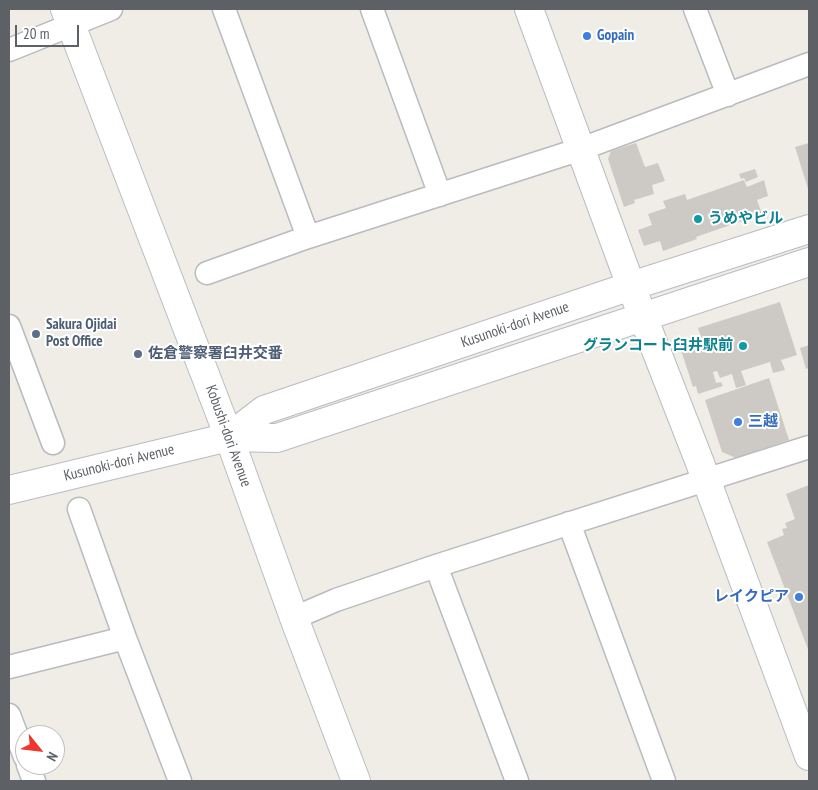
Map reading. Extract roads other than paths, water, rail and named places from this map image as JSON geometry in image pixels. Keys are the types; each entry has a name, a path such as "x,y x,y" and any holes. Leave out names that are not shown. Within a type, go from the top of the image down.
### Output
{"street":[{"path":"9,50 68,17 111,9"},
{"path":"224,9 308,237"},
{"path":"372,9 440,195"},
{"path":"529,9 631,286 809,756"},
{"path":"696,9 728,95"},
{"name":"Kobushi-dori Avenue","path":"68,17 229,436 294,618 356,781"},
{"path":"207,273 308,237 581,149 809,64"},
{"name":"Kusunoki-dori Avenue","path":"229,436 264,410 631,286 809,229"},
{"name":"Kusunoki-dori Avenue","path":"9,490 229,436 277,438 809,262"},
{"path":"9,326 53,443"},
{"path":"294,618 336,600 436,566 809,447"},
{"path":"79,509 125,638 180,781"},
{"path":"569,523 664,781"},
{"path":"436,566 517,781"},
{"path":"9,667 125,638"},
{"path":"9,715 15,731"}],"place":[{"name":"Gopain","path":"587,36"},
{"name":"うめやビル","path":"698,219"},
{"name":"Sakura Ojidai Post Office","path":"36,334"},
{"name":"グランコート臼井駅前","path":"743,346"},
{"name":"佐倉警察署臼井交番","path":"138,354"},
{"name":"三越","path":"738,422"},
{"name":"レイクピア","path":"799,597"}]}
